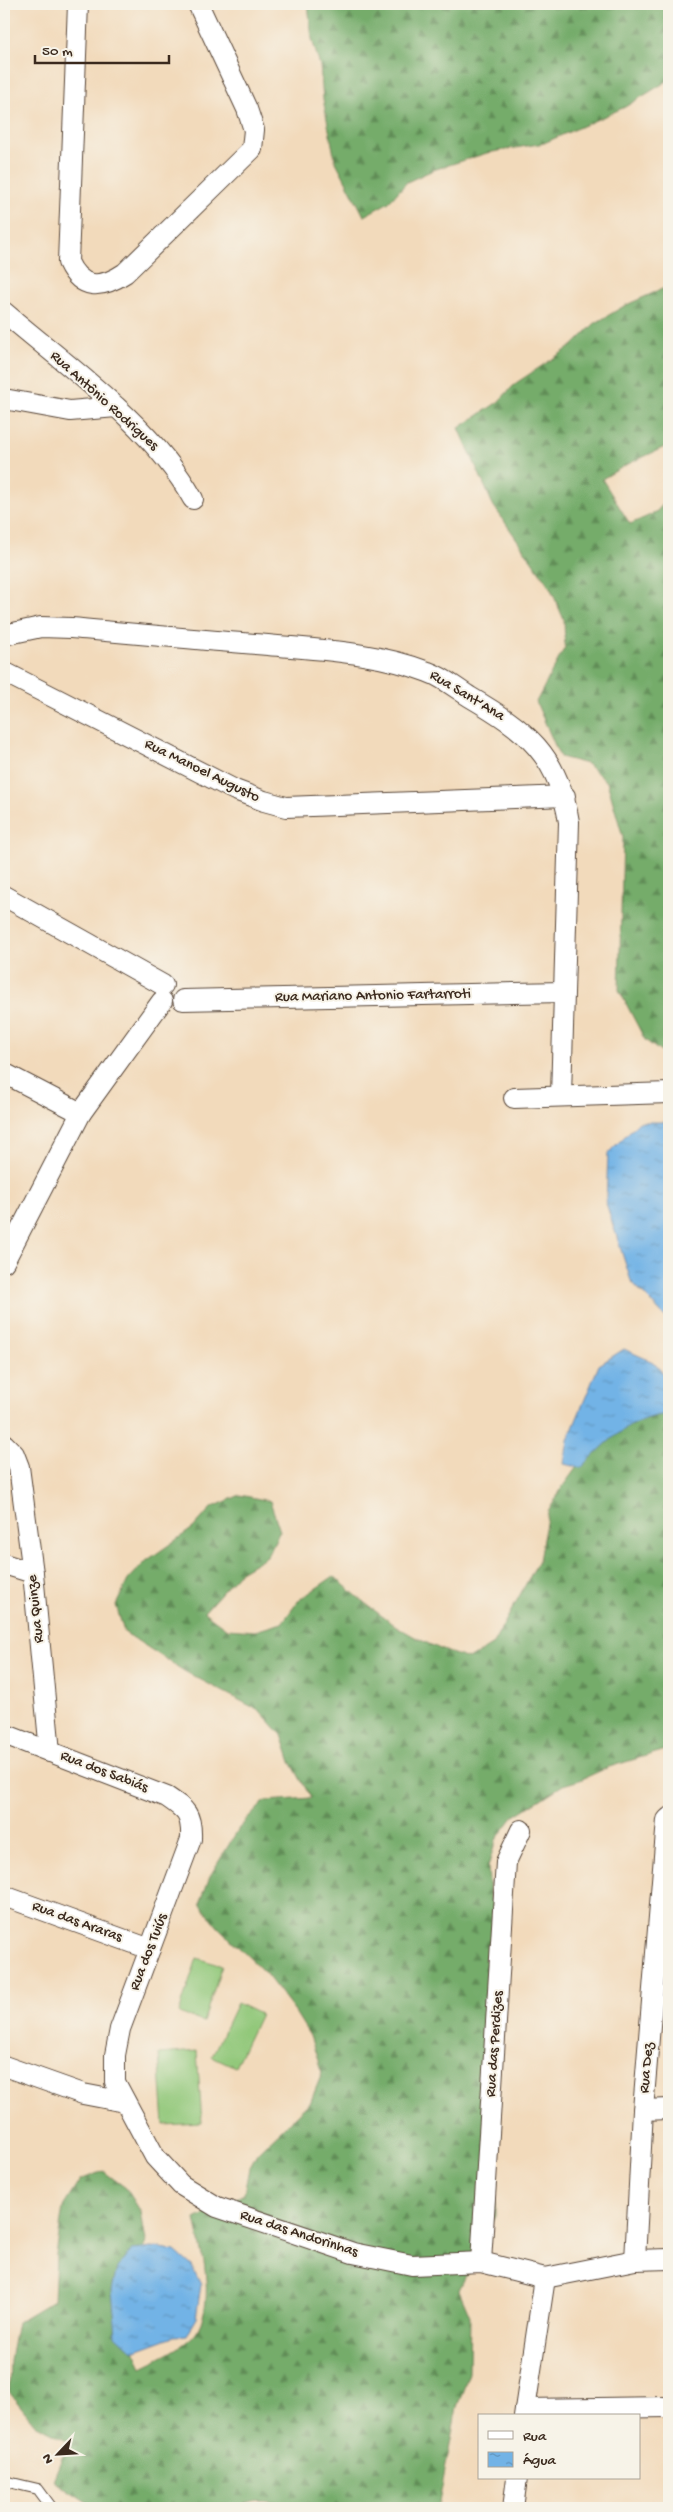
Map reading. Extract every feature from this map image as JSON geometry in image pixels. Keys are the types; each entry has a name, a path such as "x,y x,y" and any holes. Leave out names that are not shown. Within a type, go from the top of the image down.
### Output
{"street":[{"path":"78,4 68,262 73,274 84,282 96,284 111,282 125,273 252,149 254,130 247,108 198,4"},
{"name":"Rua Antônio Rodrigues","path":"4,312 116,408 179,473 193,499"},
{"path":"4,399 70,411 116,408"},
{"name":"Rua Sant’Ana","path":"4,635 41,627 71,628 365,654 430,672 505,718 523,732 540,750 554,771 565,796 569,822 561,1096"},
{"name":"Rua Manoel Augusto","path":"4,672 235,790 264,801 286,806 565,796"},
{"path":"4,896 162,993 82,1113 4,1262"},
{"name":"Rua Mariano Antonio Fartarroti","path":"162,993 168,982 180,984 185,994 184,1000 563,992"},
{"path":"4,1073 82,1113"},
{"path":"514,1098 669,1093"},
{"name":"Rua Quinze","path":"4,1444 14,1454 19,1467 33,1573 50,1752"},
{"path":"4,1564 33,1573"},
{"name":"Rua dos Sabiás","path":"4,1734 167,1797 186,1810 192,1825"},
{"name":"Rua Dez","path":"635,2260 643,2110 662,1968 667,1820 669,1818"},
{"name":"Rua dos Tuiús","path":"115,2082 115,2054 120,2029 191,1839 192,1825"},
{"name":"Rua das Perdizes","path":"481,2262 506,1862 521,1830"},
{"name":"Rua das Araras","path":"4,1896 150,1949"},
{"path":"4,2066 83,2094 125,2102"},
{"name":"Rua das Andorinhas","path":"115,2082 155,2157 181,2185 217,2207 353,2253 412,2265 481,2262 545,2278"},
{"path":"643,2110 669,2109"},
{"path":"669,2259 635,2260 545,2278 525,2412 669,2407"},
{"path":"513,2508 517,2480"}],"lane":[{"path":"4,2481 38,2489 52,2508"}],"green space":[{"path":"308,4 669,4 669,80 625,107 544,143 487,153 433,170 407,182 389,202 364,216 335,160 323,99 320,66 312,39"},
{"path":"669,286 669,445 626,465 602,479 630,524 655,513 669,498 669,1058 645,1040 619,990 623,837 607,782 587,764 560,757 536,702 565,647 564,620 550,587 493,505 459,428 498,402 516,383 572,346 594,324 624,306"},
{"path":"669,1391 669,1749 609,1767 580,1780 563,1785 513,1817 496,1840 488,1867 490,1897 493,1903 495,2216 459,2290 470,2316 469,2374 457,2407 438,2508 295,2508 273,2501 258,2500 237,2508 96,2508 53,2480 69,2441 35,2424 9,2392 10,2360 17,2322 54,2300 56,2255 63,2207 80,2180 103,2171 126,2188 141,2212 146,2241 128,2311 130,2341 142,2367 165,2356 194,2335 203,2316 206,2303 204,2260 195,2219 244,2194 249,2168 257,2153 311,2101 322,2073 310,2036 295,2012 266,1974 218,1927 200,1904 210,1876 239,1828 265,1801 311,1798 291,1762 282,1735 260,1711 184,1671 124,1632 116,1605 128,1580 146,1561 193,1528 211,1508 240,1495 270,1501 280,1531 267,1556 240,1572 204,1612 227,1629 255,1631 282,1623 299,1600 334,1576 381,1615 413,1636 469,1659 493,1644 539,1560 548,1512 563,1486 609,1423"},
{"path":"197,1958 222,1966 203,2022 179,2013"},
{"path":"237,2003 260,2014 235,2067 212,2056"},
{"path":"197,2051 202,2123 164,2125 159,2054"}],"water":[{"path":"639,1122 669,1122 669,1321 631,1281 606,1203 608,1153"},
{"path":"624,1349 653,1362 669,1380 669,1414 642,1420 620,1432 581,1468 564,1464 568,1440 599,1365"},
{"path":"152,2248 175,2251 192,2266 201,2285 196,2318 186,2335 174,2336 133,2351 116,2335 112,2290 117,2268 132,2250"}]}
